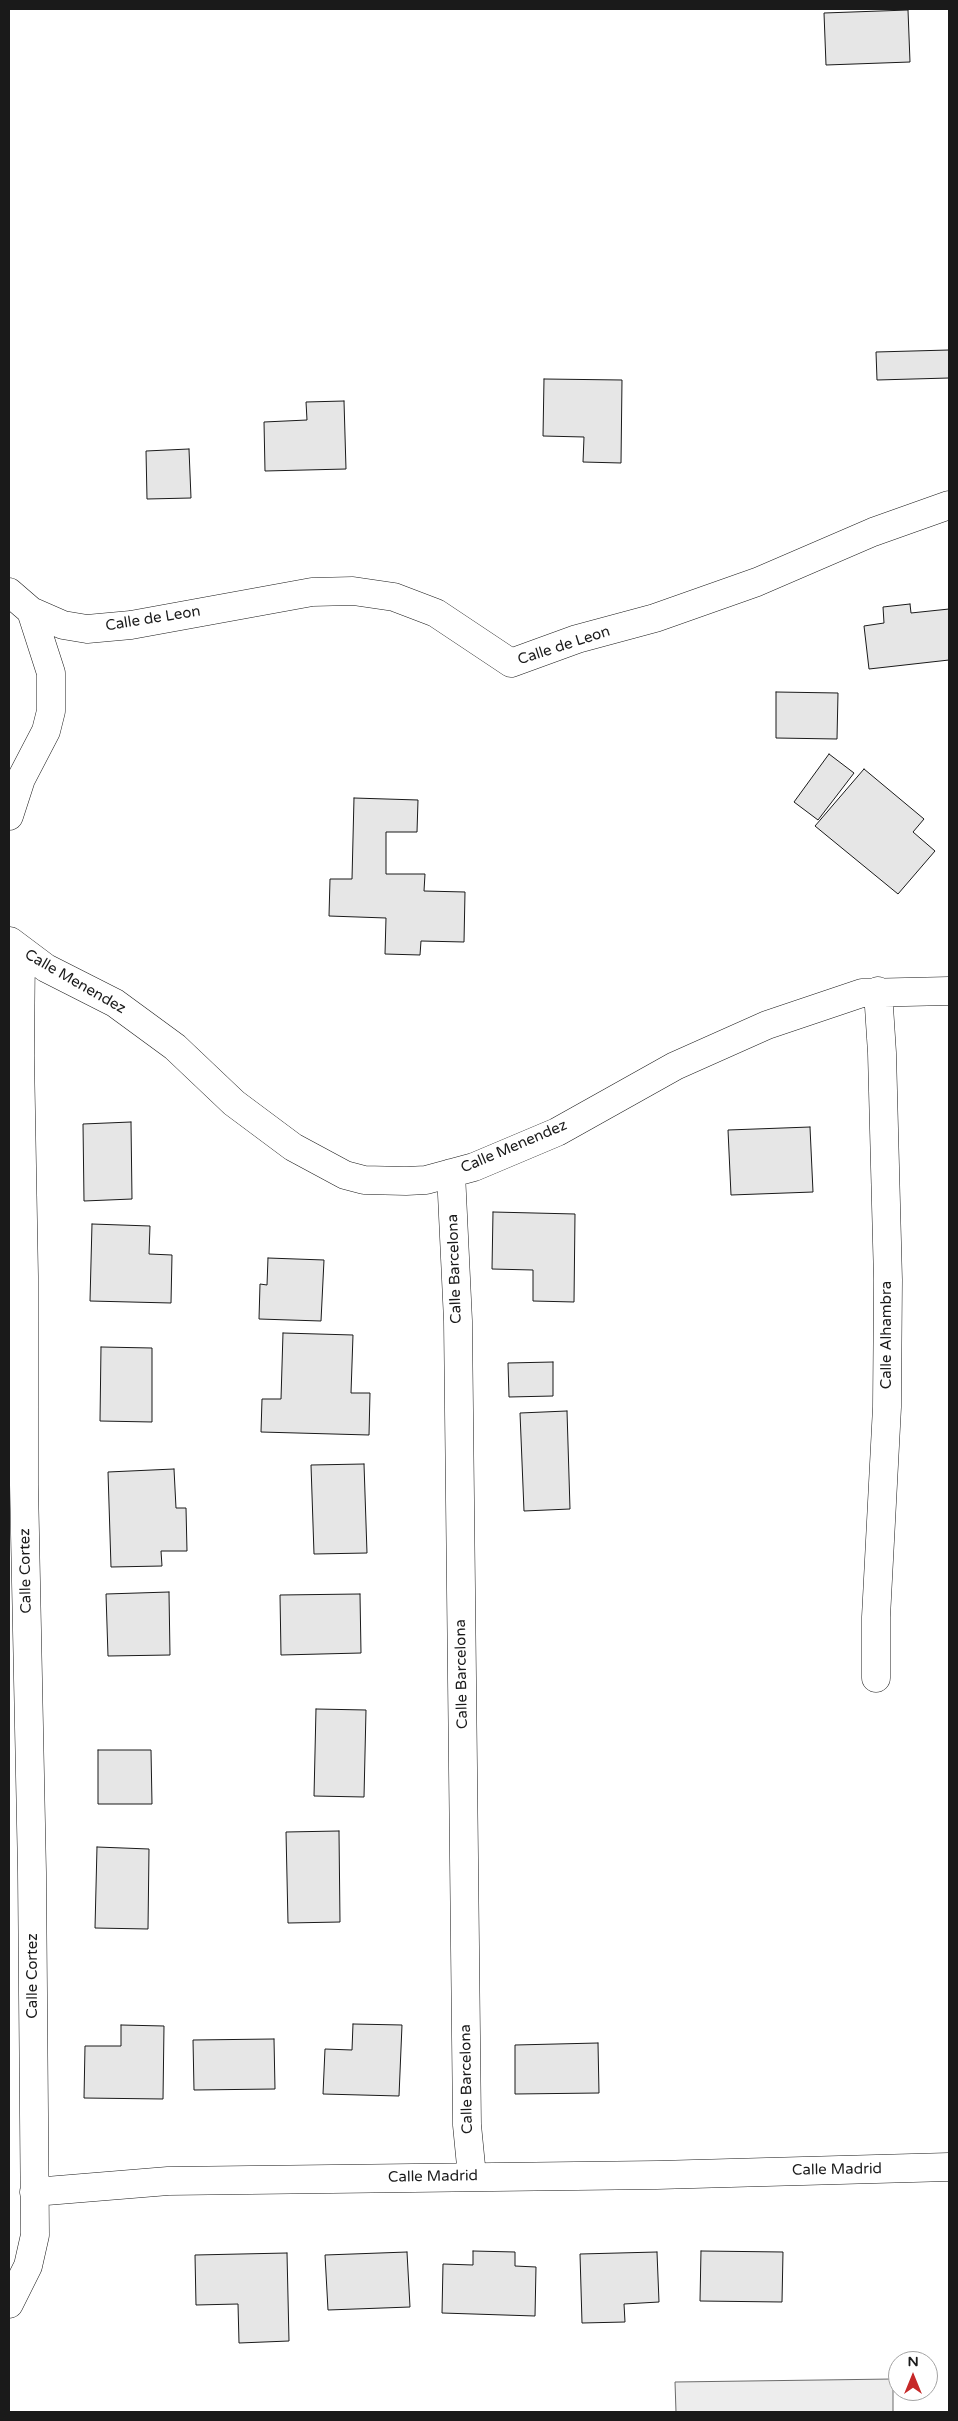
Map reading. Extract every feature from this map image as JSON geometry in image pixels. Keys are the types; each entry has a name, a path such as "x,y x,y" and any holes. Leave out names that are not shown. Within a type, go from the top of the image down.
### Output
{"street":[{"name":"Calle de Leon","path":"9,592 31,611 63,624 87,629 131,625 312,592 353,591 394,596 436,613 511,663 577,639 655,618 757,582 874,532 949,505"},
{"path":"9,816 21,779 46,731 51,712 51,673 31,611"},
{"name":"Calle Menendez","path":"15,945 46,968 115,1003 175,1047 242,1109 293,1147 345,1175 364,1180 406,1182 426,1180 474,1166 557,1132 675,1066 767,1025 862,993 878,991 949,991"},
{"name":"Calle Cortez","path":"15,945 20,1056 24,1276 24,1485 32,1872 34,2192"},
{"name":"Calle Alhambra","path":"876,1678 876,1617 887,1407 888,1300 882,1053 878,991"},
{"name":"Calle Barcelona","path":"451,1172 458,1321 467,2125 472,2176"},
{"name":"Calle Madrid","path":"34,2192 168,2181 657,2175 949,2168"},
{"path":"9,2304 28,2266 35,2234 34,2192"}],"shaded area":[{"path":"888,2379 888,2401 893,2401 893,2412 676,2412 675,2382"}],"building":[{"path":"908,10 910,62 826,65 824,13"},
{"path":"949,350 949,378 877,380 876,352"},
{"path":"544,379 622,380 621,463 583,462 584,437 543,436"},
{"path":"344,401 346,469 265,471 264,422 307,420 306,402"},
{"path":"189,449 191,498 147,499 146,451"},
{"path":"910,604 911,613 949,609 949,660 869,669 864,626 884,623 883,607"},
{"path":"776,692 838,693 837,739 776,738"},
{"path":"829,754 854,773 818,820 794,802"},
{"path":"864,769 924,819 913,832 935,851 898,894 815,826"},
{"path":"354,798 418,800 417,832 386,832 386,874 425,874 424,891 465,892 464,942 421,941 420,955 385,954 386,918 329,916 330,879 352,879"},
{"path":"131,1122 132,1199 84,1201 83,1124"},
{"path":"810,1127 813,1192 731,1195 728,1130"},
{"path":"493,1212 575,1214 574,1302 533,1301 533,1270 492,1269"},
{"path":"92,1224 150,1226 149,1254 172,1255 171,1303 90,1301"},
{"path":"268,1258 324,1260 321,1321 259,1319 260,1284 267,1285"},
{"path":"283,1333 353,1335 351,1393 370,1393 369,1435 261,1432 262,1399 281,1399"},
{"path":"101,1347 152,1348 152,1422 100,1421"},
{"path":"553,1362 553,1396 509,1397 508,1363"},
{"path":"567,1411 570,1509 524,1511 520,1413"},
{"path":"364,1464 367,1553 314,1554 311,1465"},
{"path":"174,1469 176,1508 186,1508 187,1551 161,1551 162,1566 111,1567 108,1472"},
{"path":"169,1592 170,1655 108,1656 106,1594"},
{"path":"360,1594 361,1653 281,1655 280,1595"},
{"path":"316,1709 366,1710 364,1797 314,1796"},
{"path":"98,1750 151,1750 152,1804 98,1804"},
{"path":"339,1831 340,1922 288,1923 286,1832"},
{"path":"97,1847 149,1849 148,1929 95,1928"},
{"path":"353,2024 402,2025 399,2096 323,2094 325,2049 352,2050"},
{"path":"121,2025 164,2026 163,2099 84,2098 85,2046 121,2046"},
{"path":"274,2039 275,2089 194,2090 193,2040"},
{"path":"598,2043 599,2093 515,2094 515,2045"},
{"path":"473,2251 515,2252 515,2266 536,2267 535,2316 442,2313 443,2264 473,2265"},
{"path":"701,2251 783,2252 782,2302 700,2301"},
{"path":"407,2252 410,2307 328,2310 325,2255"},
{"path":"657,2252 659,2302 624,2304 625,2322 582,2323 580,2254"},
{"path":"287,2253 289,2341 239,2343 238,2304 196,2305 195,2255"}]}
